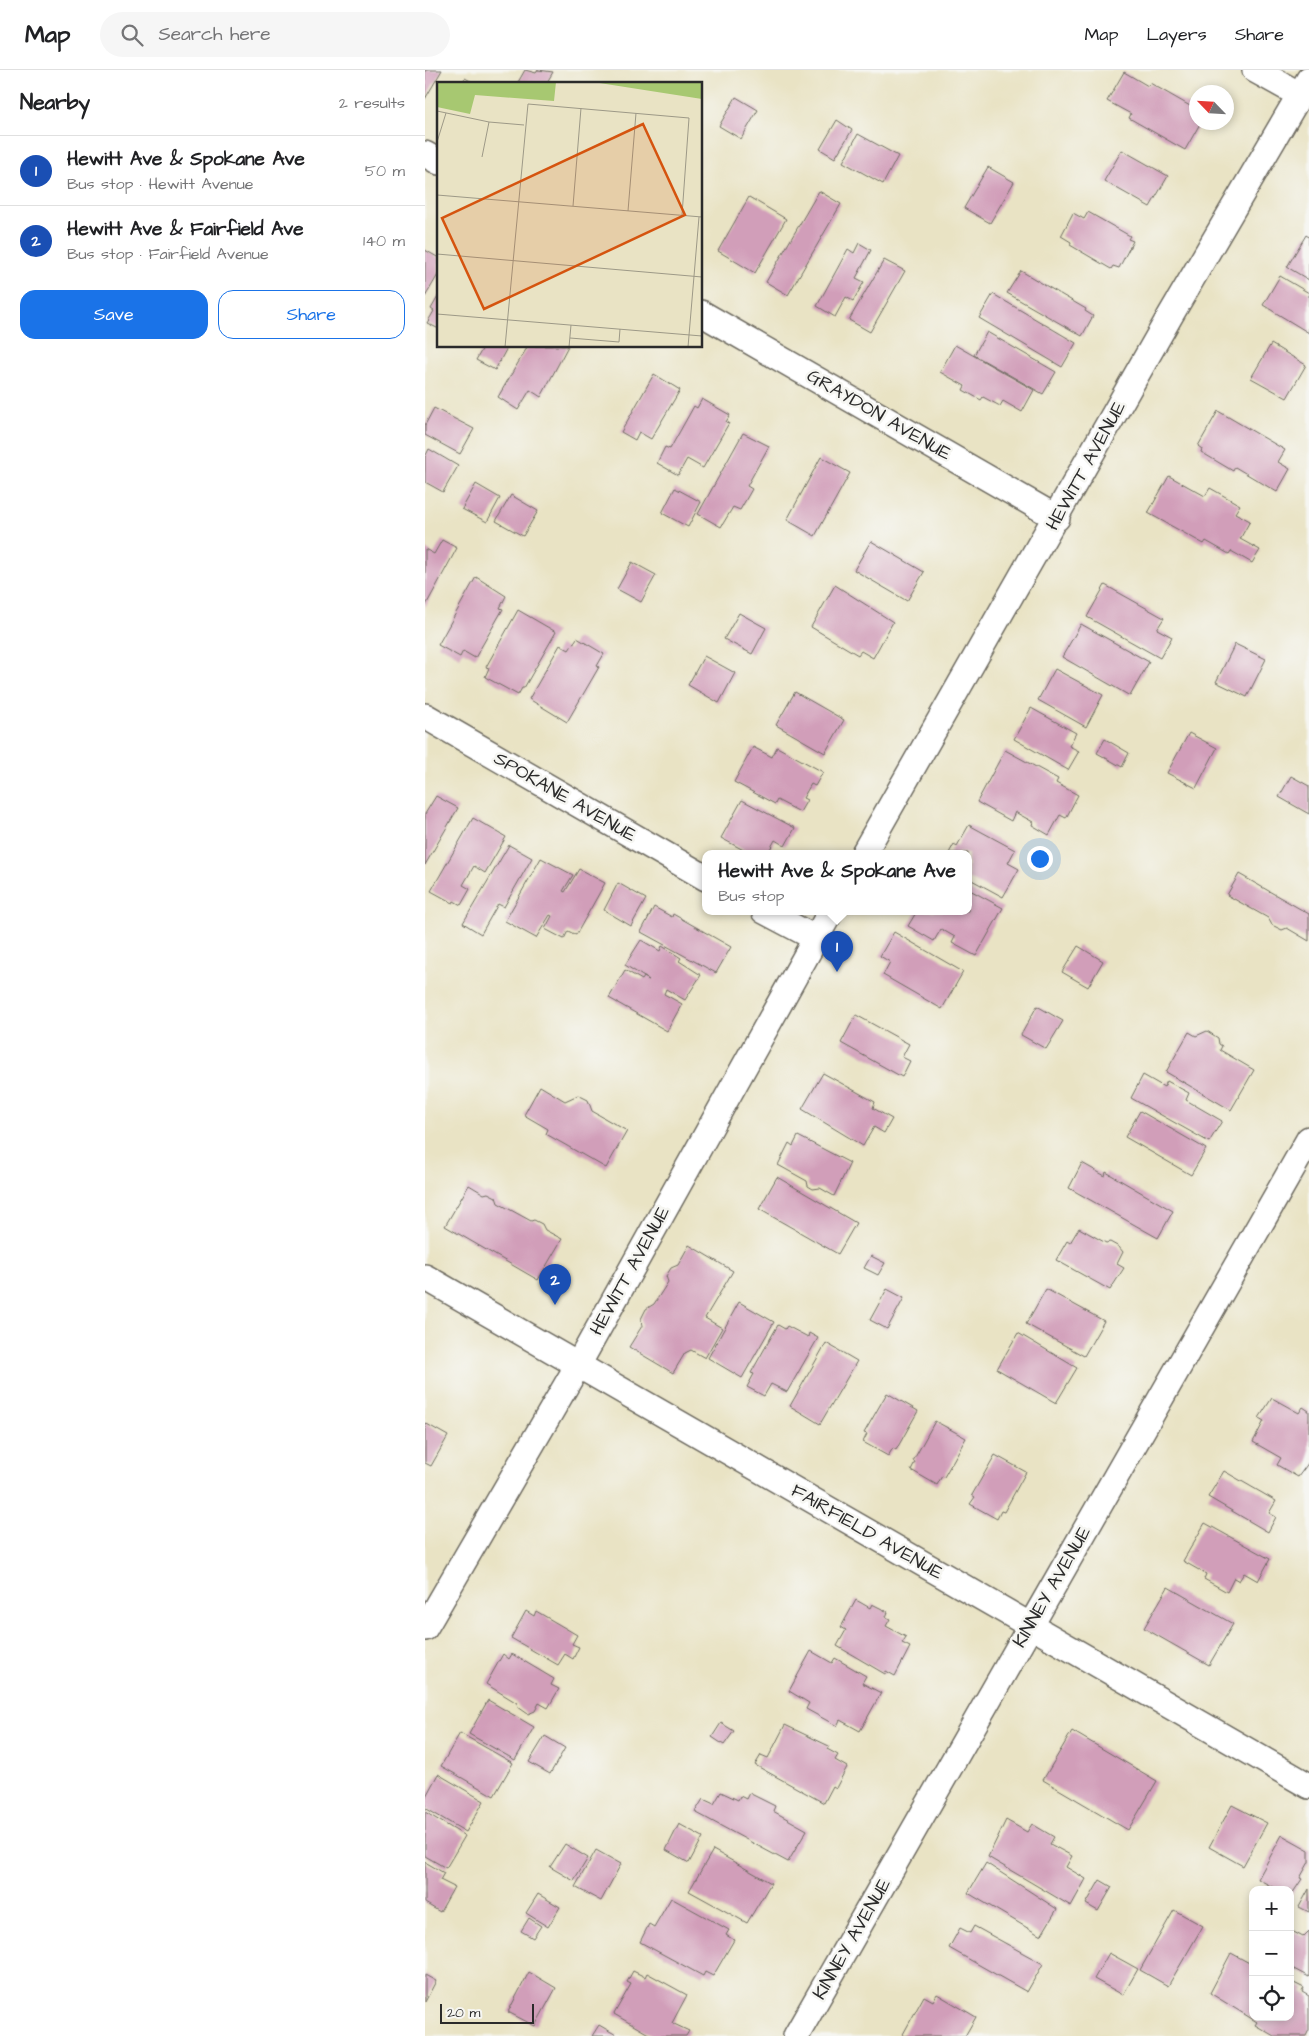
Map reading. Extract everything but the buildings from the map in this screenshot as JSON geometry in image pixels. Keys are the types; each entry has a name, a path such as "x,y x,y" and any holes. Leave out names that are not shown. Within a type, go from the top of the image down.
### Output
{"street":[{"path":"1255,70 1304,87"},
{"name":"HEWITT AVENUE","path":"866,850 1057,518 1170,316 1304,87"},
{"path":"425,154 437,161"},
{"name":"GRAYDON AVENUE","path":"703,314 1057,518"},
{"name":"SPOKANE AVENUE","path":"425,716 702,876"},
{"path":"772,915 815,938"},
{"name":"HEWITT AVENUE","path":"425,1628 578,1365 829,915"},
{"name":"KINNEY AVENUE","path":"796,2036 1029,1625 1309,1139"},
{"name":"FAIRFIELD AVENUE","path":"425,1277 1309,1786"}],"place":[{"name":"Hewitt Ave & Spokane Ave","path":"837,972"},
{"name":"Hewitt Ave & Fairfield Ave","path":"555,1305"}]}
